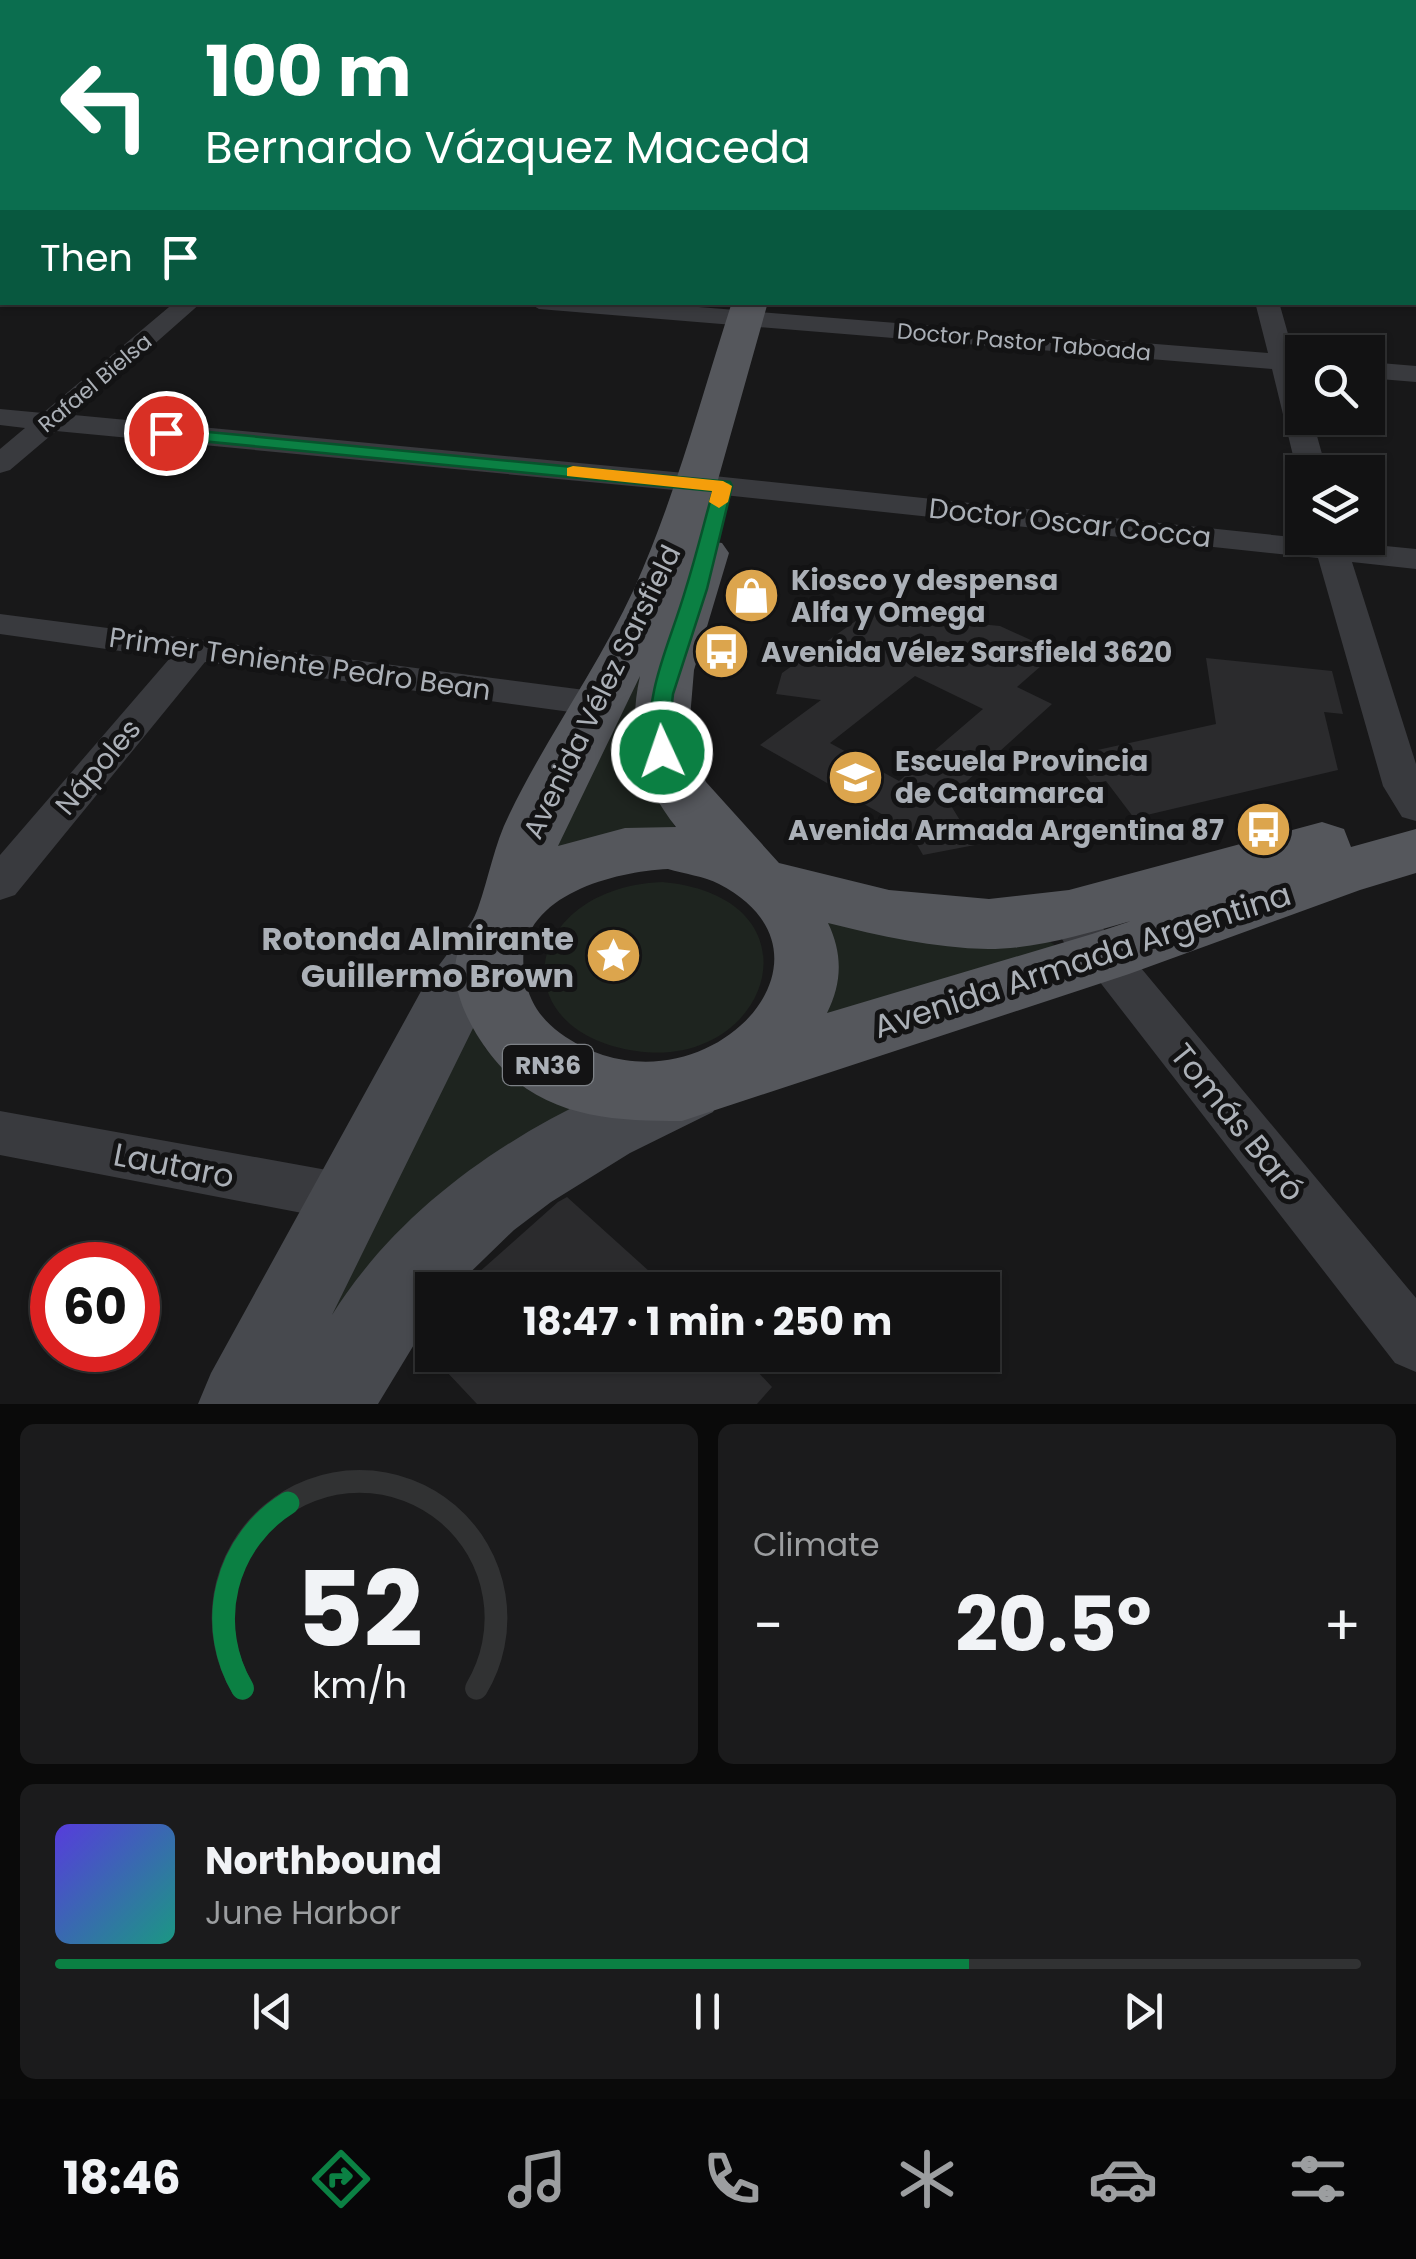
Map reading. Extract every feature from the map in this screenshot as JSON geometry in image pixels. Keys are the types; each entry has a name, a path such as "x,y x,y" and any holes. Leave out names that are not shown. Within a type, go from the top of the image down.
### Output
{"main road":[{"name":"Avenida Vélez Sarsfield","path":"760,311 709,485 696,589 661,694 660,738 667,766 683,793 760,878"},
{"name":"Avenida Vélez Sarsfield","path":"242,1404 450,1004 504,922 539,814 600,704 709,485"},
{"name":"Avenida Armada Argentina","path":"760,878 839,904 927,920 989,924 1045,918 1416,817"},
{"name":"RN36","path":"330,1404 363,1343 392,1301 476,1215 552,1157 620,1119 722,1076 789,1026 804,997 810,968 806,938 793,912 760,878 698,852 638,848 579,862 553,875 504,922 492,960 491,985 498,1010 515,1038 540,1061 574,1080 613,1090 654,1092 722,1076"},
{"name":"Avenida Armada Argentina","path":"722,1076 1105,956 1340,873 1416,851"}],"street":[{"name":"Rafael Bielsa","path":"0,464 186,305"},
{"name":"Doctor Pastor Taboada","path":"613,305 760,311 1285,362"},
{"path":"1268,305 1285,343"},
{"path":"1385,371 1416,374"},
{"name":"Doctor Oscar Cocca","path":"0,417 1285,540"},
{"name":"Doctor Oscar Cocca","path":"1385,554 1416,559"},
{"path":"1333,555 1403,786 1416,807"},
{"name":"Primer Teniente Pedro Bean","path":"0,624 600,704"},
{"name":"Nápoles","path":"0,884 196,650"},
{"name":"Tomás Baró","path":"1045,918 1075,931 1105,956 1416,1343"},
{"name":"Lautaro","path":"0,1133 349,1198"}],"shaded area":[{"path":"666,613 656,792 675,827 548,851"},
{"name":"Rotonda Almirante Guillermo Brown","path":"662,882 714,894 747,918 762,947 762,980 747,1010 720,1035 683,1050 636,1051 592,1038 562,1017 547,990 545,961 557,933 580,908 616,890"},
{"path":"811,909 1044,937 1057,947 817,1028"},
{"path":"472,1012 485,1048 525,1077 590,1100 268,1404"}],"building":[{"path":"867,613 1000,626 1057,652 1017,687 1052,704 947,799 975,845 923,855 908,829 760,745 821,700 776,694 782,673","holes":["915,676 983,709 899,781 830,743"]},
{"path":"1206,658 1332,671 1343,714 1324,712 1338,770 1134,818 1106,781 1092,784 1070,756 1216,724"},
{"path":"567,1197 650,1272 479,1272"},
{"path":"447,1372 758,1372 772,1387 757,1404 477,1404"}],"slow traffic":[{"path":"573,472 723,486 719,502"}],"place":[{"name":"Kiosco y despensa Alfa y Omega","path":"752,596"},
{"name":"Avenida Vélez Sarsfield 3620","path":"722,652"},
{"name":"Escuela Provincia de Catamarca","path":"856,777"},
{"name":"Avenida Armada Argentina 87","path":"1263,830"},
{"name":"Rotonda Almirante Guillermo Brown","path":"613,956"}],"route":[{"path":"166,433 723,486 696,589 661,694 662,752"}]}
